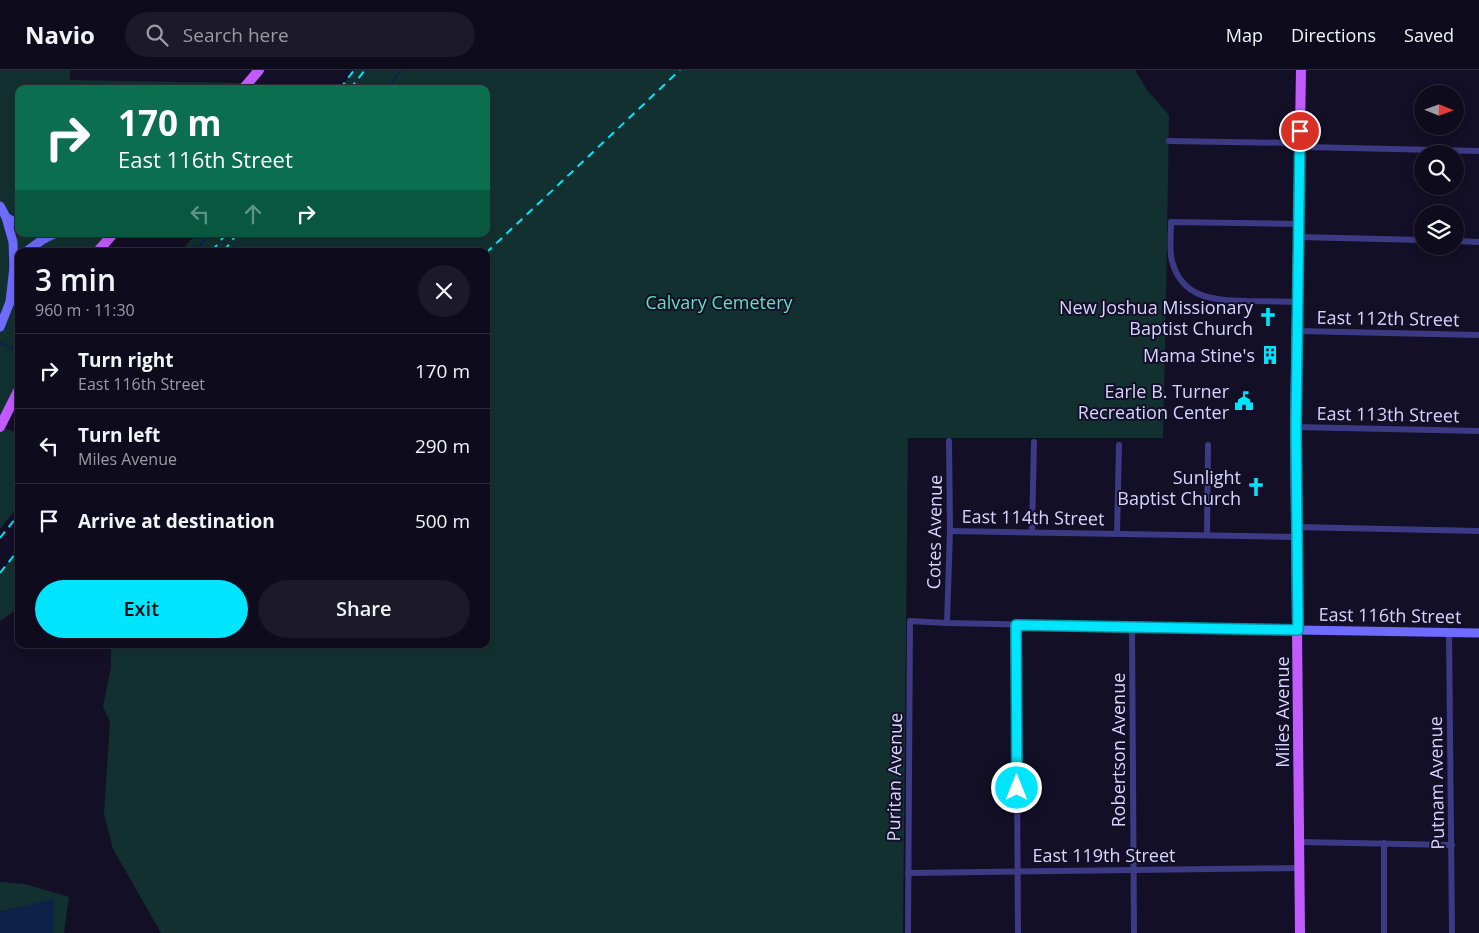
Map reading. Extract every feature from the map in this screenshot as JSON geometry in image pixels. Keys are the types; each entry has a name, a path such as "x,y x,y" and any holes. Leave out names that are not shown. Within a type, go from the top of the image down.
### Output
{"main road":[{"path":"246,85 259,70"},
{"name":"Miles Avenue","path":"1300,933 1296,428 1301,70"},
{"path":"0,206 6,217 15,253"},
{"path":"6,217 15,223"},
{"path":"31,248 48,237"},
{"path":"101,248 110,237"},
{"path":"0,327 10,302 15,275"},
{"path":"0,427 15,396"},
{"name":"East 116th Street","path":"1298,630 1479,633"}],"street":[{"path":"1169,141 1295,143 1306,147 1479,151"},
{"name":"East 112th Street","path":"1297,302 1222,300 1207,298 1191,290 1179,277 1172,260 1171,222 1298,224"},
{"path":"1298,238 1414,240"},
{"path":"1464,241 1479,242"},
{"name":"East 112th Street","path":"1297,331 1479,335"},
{"name":"East 113th Street","path":"1296,428 1479,432"},
{"name":"Cotes Avenue","path":"947,623 950,531 949,441"},
{"path":"1032,532 1034,442"},
{"path":"1117,534 1119,445"},
{"path":"1207,536 1208,446"},
{"name":"East 114th Street","path":"950,531 1207,536 1296,532 1479,531"},
{"name":"East 116th Street","path":"910,621 1016,625 1298,630"},
{"name":"Puritan Avenue","path":"908,933 910,621"},
{"path":"1016,625 1018,933"},
{"name":"Robertson Avenue","path":"1132,627 1134,933"},
{"name":"Putnam Avenue","path":"1449,632 1452,933"},
{"path":"1299,842 1452,844"},
{"path":"1384,843 1384,933"},
{"name":"East 119th Street","path":"908,873 1300,868"}],"green space":[{"path":"0,70 70,70 70,80 246,83 245,85 15,85 15,237 109,237 99,248 15,248 15,399 2,427 15,432 15,510 0,529"},
{"name":"Calvary Cemetery","path":"354,70 1135,70 1147,90 1169,115 1163,438 908,438 903,933 161,933 113,849 104,814 110,722 103,707 111,667 111,648 490,648 490,248 184,248 193,237 490,237 490,85 343,85"},
{"path":"15,554 15,611 0,621 0,573"},
{"path":"0,882 25,884 69,897 64,933 52,933 54,929 21,907 0,912"}],"water":[{"path":"53,899 54,929 52,933 0,933 0,912"}],"waterway":[{"path":"390,85 401,70"},
{"path":"197,248 207,237"},
{"path":"0,343 15,349"}],"railway":[{"path":"343,85 354,70"},
{"path":"353,85 365,70"},
{"path":"490,249 680,70"},
{"path":"214,248 224,237"},
{"path":"226,248 235,237"},
{"path":"0,538 15,519"},
{"path":"0,573 15,554"}],"place":[{"name":"New Joshua Missionary Baptist Church","path":"1268,317"},
{"name":"Mama Stine's","path":"1270,355"},
{"name":"Earle B. Turner Recreation Center","path":"1244,401"},
{"name":"Sunlight Baptist Church","path":"1256,487"}],"route":[{"path":"1017,788 1016,625 1298,630 1296,428 1300,131"}]}
